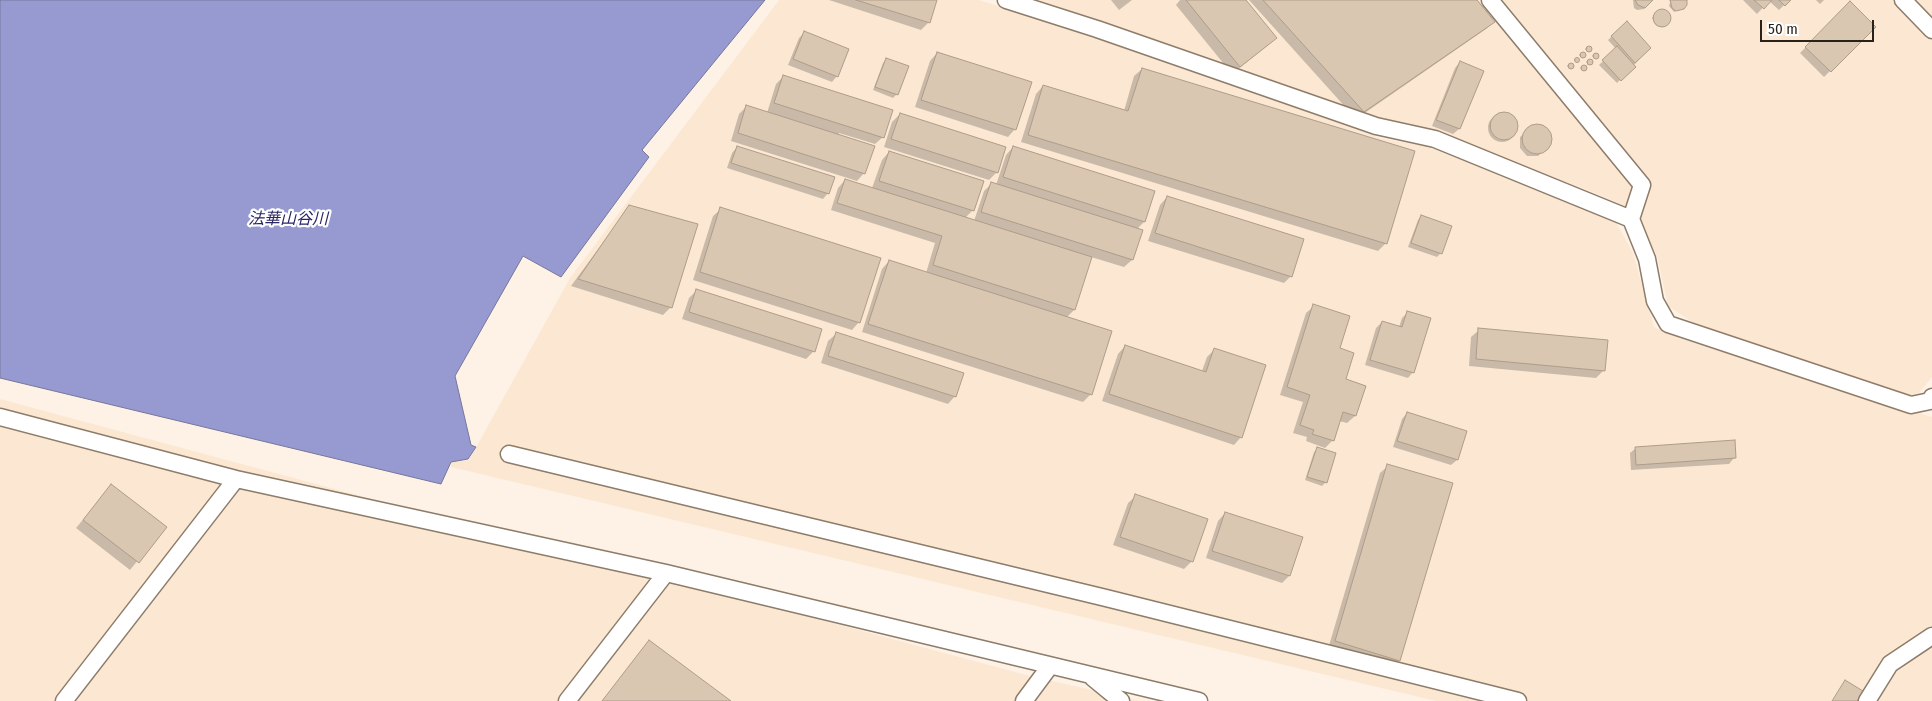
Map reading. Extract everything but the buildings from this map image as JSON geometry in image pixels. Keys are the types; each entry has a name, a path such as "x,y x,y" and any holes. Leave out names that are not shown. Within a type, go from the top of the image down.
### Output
{"street":[{"path":"1006,0 1097,29 1376,126 1435,139 1631,218"},
{"path":"1490,0 1642,185 1631,218 1647,260 1655,301 1668,324 1911,405 1930,401 1932,397"},
{"path":"1903,0 1932,30"},
{"path":"0,417 236,479 666,573 1199,701"},
{"path":"509,454 1096,596 1518,701"},
{"path":"64,701 236,479"},
{"path":"567,701 666,573"},
{"path":"1867,701 1890,664 1932,636"},
{"path":"1024,701 1050,666"},
{"path":"1089,675 1121,701"}],"shaded area":[{"path":"779,0 979,0 1093,35 1380,138 1425,146 1614,218 1633,253 1654,327 1681,339 1932,417 1932,701 1436,701 451,467 451,462 469,460 570,278"},
{"path":"1014,0 1932,0 1932,377 1919,393 1906,396 1692,322 1668,306 1657,256 1632,209 1585,189 1440,136 1387,126"},
{"path":"0,399 1030,676 1141,701 0,701"}],"water":[{"name":"法華山谷川","path":"0,0 765,0 642,150 649,157 561,277 523,256 455,376 471,445 476,447 468,459 451,462 441,484 0,378"}]}
